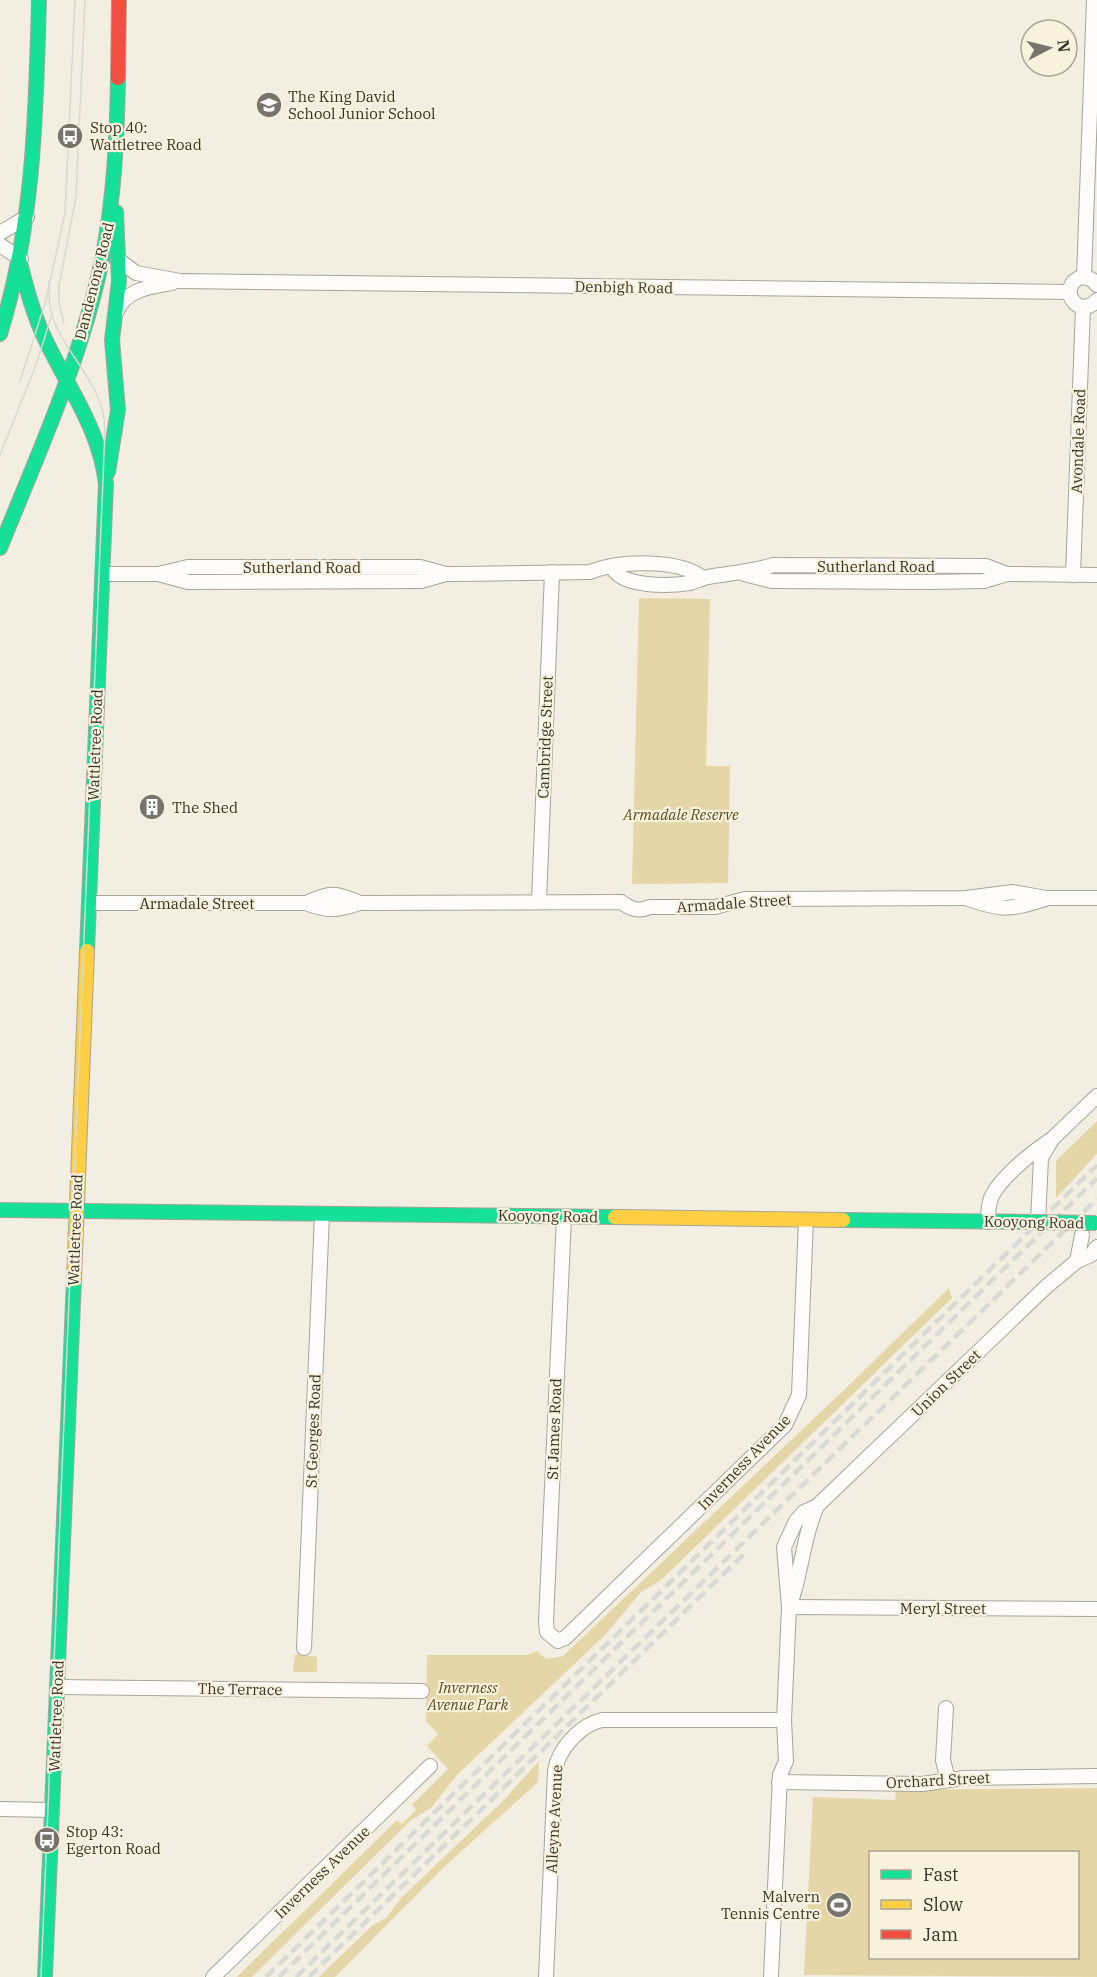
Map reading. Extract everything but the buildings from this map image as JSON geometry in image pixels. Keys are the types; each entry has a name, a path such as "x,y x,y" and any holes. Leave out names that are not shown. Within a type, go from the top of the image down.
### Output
{"main road":[{"path":"0,334 20,261 28,216 39,0"},
{"name":"Dandenong Road","path":"0,548 85,327 95,287 109,219 113,172 119,0"},
{"name":"Wattletree Road","path":"45,1977 106,484 118,416 112,340 120,261 113,172"},
{"name":"Wattletree Road","path":"20,261 39,325 89,422 102,458 106,484"},
{"name":"Kooyong Road","path":"0,1210 988,1222 1036,1220 1096,1223"}],"street":[{"path":"1084,277 1094,0"},
{"path":"0,233 28,216"},
{"path":"0,245 20,261"},
{"name":"Denbigh Road","path":"120,261 136,273 180,281 1069,292"},
{"path":"1084,277 1097,285"},
{"path":"1084,277 1074,282 1069,292 1072,301 1083,307 1089,307 1097,300"},
{"name":"Denbigh Road","path":"114,322 119,306 128,296 144,289 180,281"},
{"name":"Avondale Road","path":"1073,575 1083,307"},
{"name":"Sutherland Road","path":"103,574 158,574 188,567 420,567 446,574 590,573 612,567 618,576 635,583 687,583 703,578 744,574 772,581 927,582 984,581 1007,574 1097,575"},
{"name":"Cambridge Street","path":"539,902 552,572"},
{"name":"Armadale Street","path":"89,903 306,903 324,910 338,911 360,903 621,902 632,909 644,909 650,907 715,907 746,899 966,898 998,909 1012,909 1046,898 1097,898"},
{"path":"988,1222 989,1204 995,1190 1031,1154 1053,1138 1097,1096"},
{"path":"1036,1220 1039,1164 1053,1138"},
{"name":"St Georges Road","path":"304,1648 322,1214"},
{"name":"St James Road","path":"554,1639 548,1632 546,1622 564,1217"},
{"name":"Inverness Avenue","path":"554,1639 565,1638 784,1425 792,1414 799,1395 806,1220"},
{"path":"1077,1261 1082,1235"},
{"name":"Union Street","path":"771,1977 779,1778 778,1749 784,1725 789,1607 784,1554 786,1541 796,1521 804,1512 817,1506 1077,1261 1091,1255 1097,1246"},
{"name":"Union Street","path":"789,1607 801,1573 809,1523 817,1506"},
{"name":"Meryl Street","path":"789,1607 1097,1609"},
{"name":"The Terrace","path":"57,1687 422,1690"},
{"path":"946,1708 943,1760 948,1780"},
{"name":"Alleyne Avenue","path":"546,1977 555,1771 561,1751 590,1724 602,1720 784,1725"},
{"name":"Inverness Avenue","path":"213,1977 430,1766"},
{"name":"Orchard Street","path":"779,1778 922,1784 948,1780 1005,1777 1097,1776"},
{"path":"0,1809 52,1810"}],"green space":[{"name":"Armadale Reserve","path":"639,598 710,599 706,766 730,766 728,883 632,884"},
{"path":"1097,1121 1097,1154 1056,1198 1056,1161"},
{"name":"Inverness Avenue Park","path":"949,1288 952,1298 660,1581 641,1592 606,1634 457,1775 431,1808 410,1821 252,1977 237,1977 397,1820 402,1824 416,1810 412,1805 448,1769 427,1746 438,1734 426,1721 427,1655 528,1655 537,1651 546,1659 563,1656"},
{"path":"295,1654 317,1657 317,1672 293,1672"},
{"path":"539,1761 538,1782 443,1868 335,1977 319,1977 373,1925 386,1918 402,1897 502,1802"},
{"path":"1097,1788 1097,1977 804,1975 813,1797 895,1800 896,1790"}],"tram line":[{"path":"20,381 46,300 65,213 75,0"},
{"path":"58,291 76,197 85,0"},
{"path":"41,1977 105,430 104,415 94,388 54,321 50,304 49,281"},
{"path":"59,285 59,303 64,323"},
{"path":"0,455 36,365 52,314"}],"railway":[{"path":"266,1977 1097,1165"},
{"path":"279,1977 1097,1178"},
{"path":"296,1977 1097,1199"},
{"path":"309,1977 744,1554"}],"traffic: fast":[{"path":"0,334 20,252 31,169 39,0"},
{"path":"0,548 71,370 93,297 102,260 112,192 118,78"},
{"path":"108,472 118,410 112,340 119,281 116,212"},
{"path":"20,263 42,332 90,428 103,464 106,484 87,951"},
{"path":"0,1210 615,1217"},
{"path":"843,1220 1032,1222"},
{"path":"1032,1222 1096,1223"},
{"path":"45,1977 74,1279"}],"traffic: slow":[{"path":"74,1279 87,951"},
{"path":"615,1217 843,1220"}],"traffic: jam":[{"path":"118,78 119,0"}],"place":[{"name":"The King David School Junior School","path":"269,105"},
{"name":"Stop 40: Wattletree Road","path":"70,136"},
{"name":"The Shed","path":"152,807"},
{"name":"Stop 43: Egerton Road","path":"47,1840"},
{"name":"Malvern Tennis Centre","path":"839,1905"}]}
